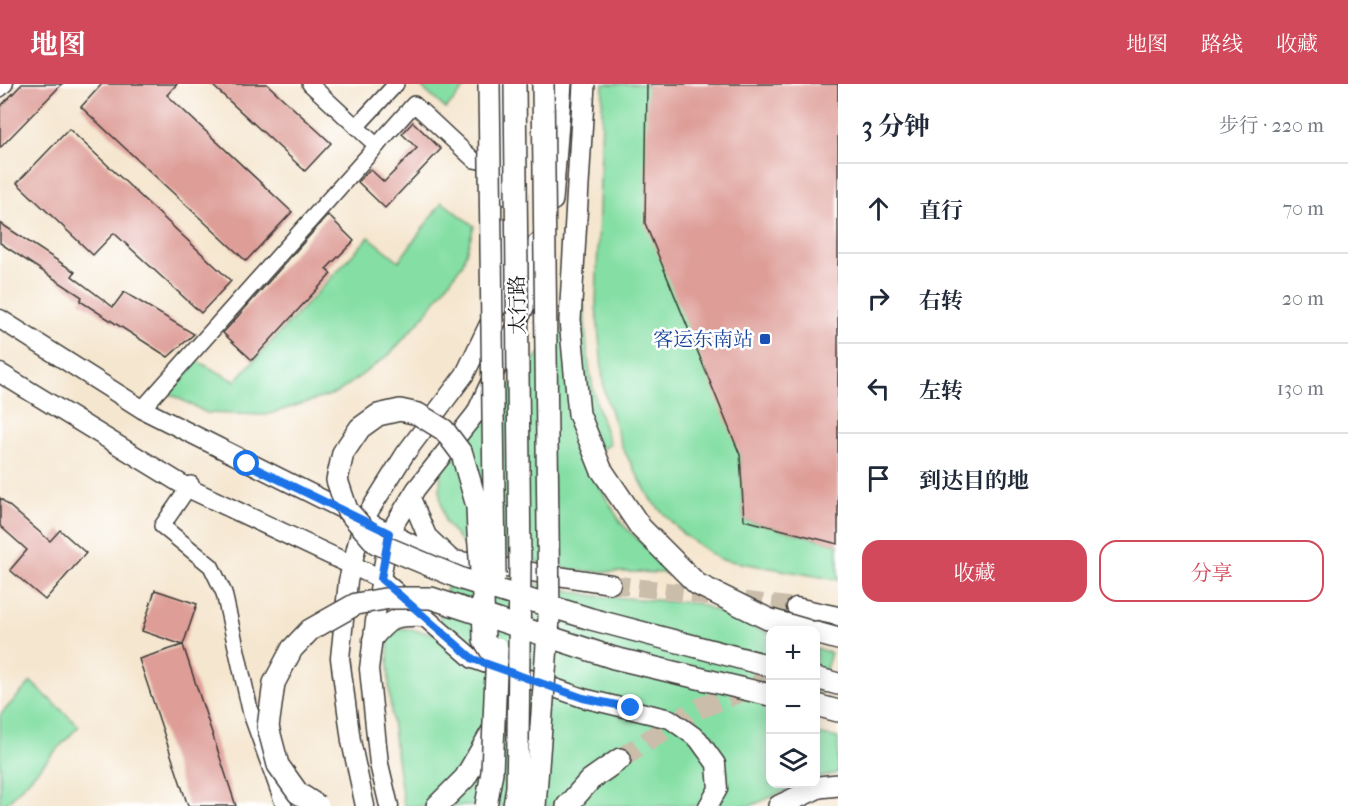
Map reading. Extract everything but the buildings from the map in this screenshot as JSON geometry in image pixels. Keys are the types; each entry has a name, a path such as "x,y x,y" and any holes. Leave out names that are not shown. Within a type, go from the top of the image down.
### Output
{"highway":[{"path":"486,806 492,772 497,661 489,84"},
{"name":"太行路","path":"514,806 517,788 520,527 515,84"},
{"name":"太行路","path":"535,806 549,618 543,84"},
{"path":"544,275 561,84"},
{"path":"584,84 570,320 579,414 601,469 641,528 697,584 768,619 793,626"},
{"path":"497,661 484,640 483,597 482,586 482,586 482,576 477,506 462,454 444,430 418,414 400,410 378,415 360,428 342,453 337,480 347,510 376,543 472,583 482,586 483,586 515,596 537,602 591,619 766,665"},
{"path":"318,806 298,793 278,765 268,727 274,683 292,649 310,630 357,604 390,598 431,598 614,658 766,694"},
{"path":"820,634 838,639"},
{"path":"820,679 838,684"},
{"path":"820,706 838,711"},
{"path":"437,806 465,778 494,728"},
{"path":"567,806 590,780 620,759"},
{"path":"779,806 819,788 838,785"}],"main road":[{"path":"365,806 351,741 340,658 352,566 363,521 405,454 465,374 501,299 509,230 505,166 504,84"},
{"path":"389,806 379,764 369,669 389,533 411,498 476,412 533,289 550,84"},
{"path":"0,319 142,409 440,558 611,584"},
{"path":"0,373 187,490 381,579 473,659 583,698 670,719 698,739 716,764 718,789 708,806"},
{"path":"411,498 427,536 451,560"},
{"path":"796,607 838,616"},
{"path":"372,640 388,621 404,617 425,617"}],"street":[{"path":"0,89 5,84"},
{"path":"310,84 377,146"},
{"path":"356,127 396,84"},
{"path":"142,409 414,104 474,160 505,166"},
{"path":"187,490 162,526 211,566 224,593 251,714 285,806"}],"green space":[{"path":"425,84 468,84 446,109 422,88"},
{"path":"603,84 647,84 740,455 744,520 838,544 838,580 719,559 683,534 651,500 622,447 604,390 596,306"},
{"path":"442,202 474,226 463,263 424,316 390,354 337,393 266,415 207,413 170,394 195,360 235,381 369,237 399,261"},
{"path":"584,306 591,376 598,408 610,444 584,460 621,523 672,573 579,571 465,547 445,522 440,496 441,453 481,417"},
{"path":"452,566 595,596 697,603 766,632 766,788 792,788 750,806 404,806 394,739 388,671 389,626 436,634"},
{"path":"820,649 831,653 820,688"},
{"path":"31,682 79,726 4,806 0,806 0,715"},
{"path":"820,735 838,738 838,773 820,777"}],"tunnel":[{"path":"611,584 796,607"},
{"path":"620,759 693,711 766,682"}],"place":[{"name":"客运东南站","path":"765,339"}],"route":[{"path":"247,464 389,533 381,579 473,659 583,698 631,708"}]}
